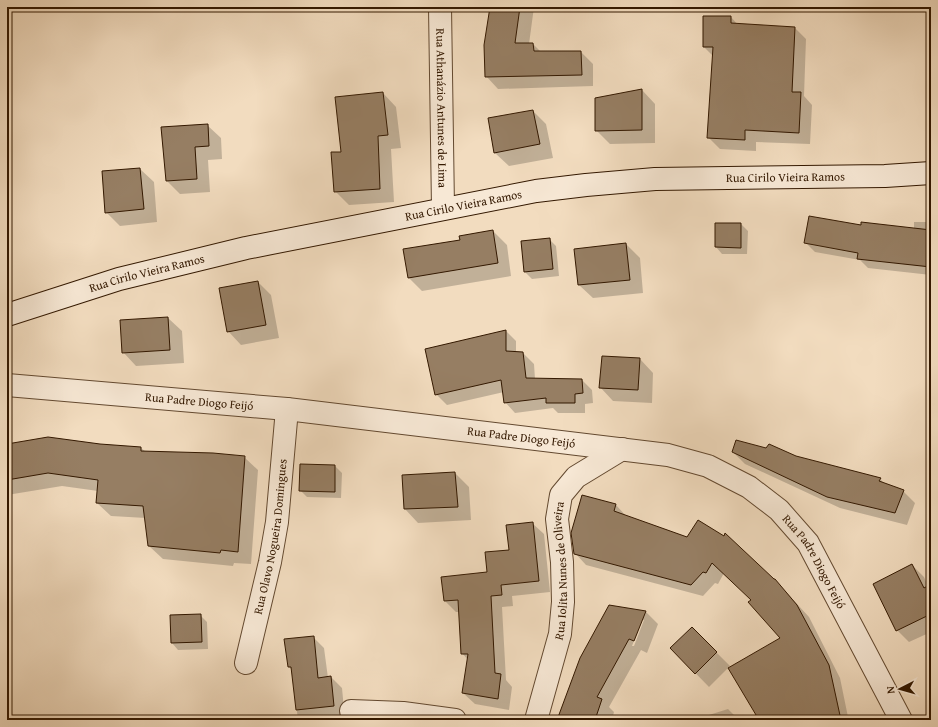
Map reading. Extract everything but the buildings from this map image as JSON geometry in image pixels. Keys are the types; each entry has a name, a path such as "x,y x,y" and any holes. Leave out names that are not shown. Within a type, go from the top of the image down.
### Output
{"street":[{"name":"Rua Athanázio Antunes de Lima","path":"440,7 443,208"},
{"name":"Rua Cirilo Vieira Ramos","path":"7,315 119,280 246,248 443,208 536,191 586,184 640,180 931,174"},
{"name":"Rua Padre Diogo Feijó","path":"7,385 287,409 668,455 708,466 749,487 779,510 808,543 901,720"},
{"name":"Rua Olavo Nogueira Domingues","path":"246,663 270,562 277,522 287,409"},
{"name":"Rua Iolita Nunes de Oliveira","path":"536,720 560,634 563,602 562,562 557,519 561,495 576,477 622,449"},
{"path":"351,711 403,713 455,720"}]}
